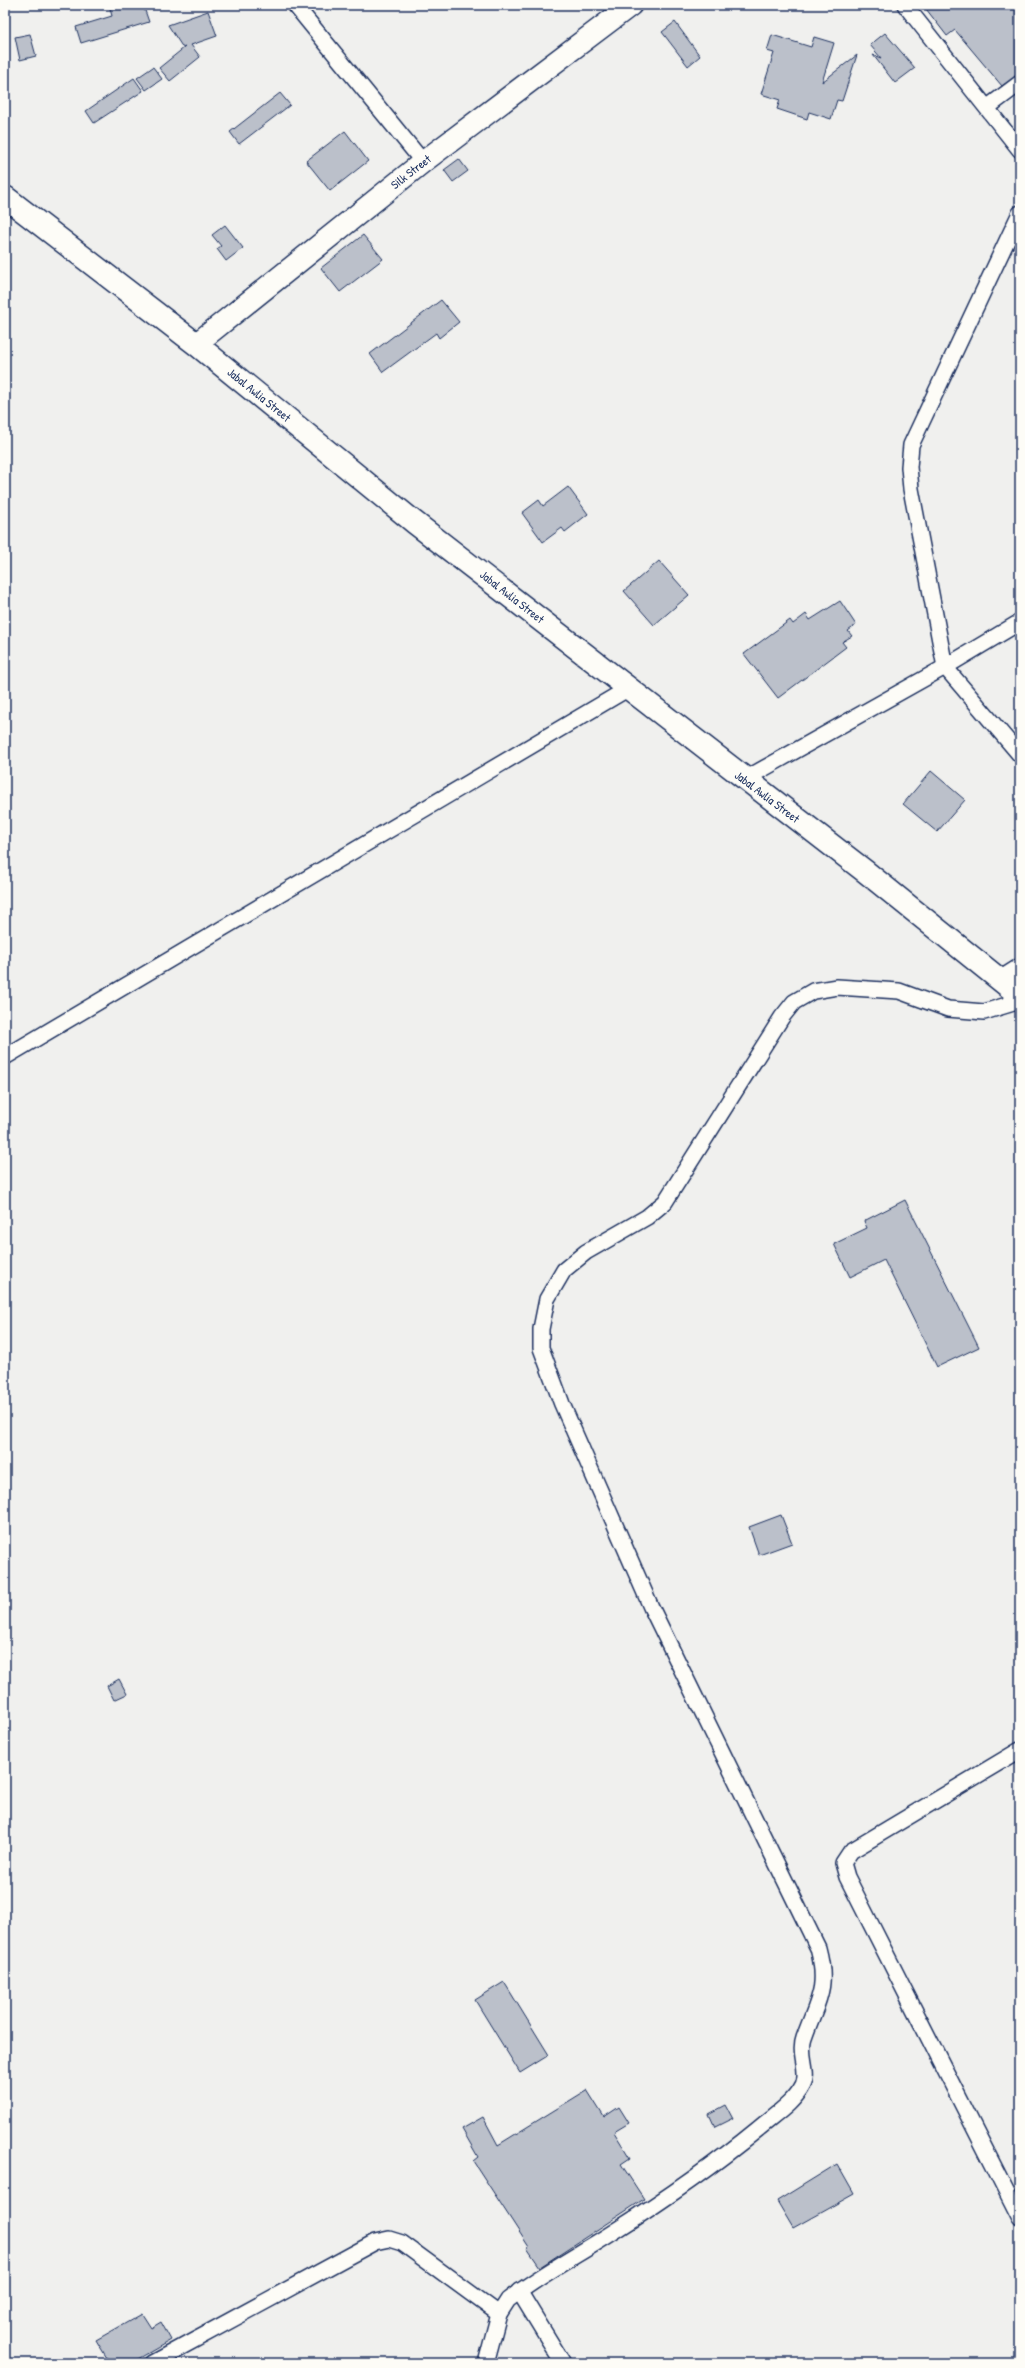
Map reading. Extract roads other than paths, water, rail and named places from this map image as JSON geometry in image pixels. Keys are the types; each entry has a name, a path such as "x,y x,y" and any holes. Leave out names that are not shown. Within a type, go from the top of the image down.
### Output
{"highway":[{"name":"Jabal Awlia Street","path":"5,197 196,344 414,522 866,872 998,980 1020,996"}],"street":[{"path":"295,5 422,162"},
{"name":"Silk Street","path":"196,344 422,162 631,5"},
{"path":"905,5 1020,150"},
{"path":"988,108 1020,83"},
{"path":"1020,213 911,445 909,468 910,489 945,667 1020,755"},
{"path":"744,779 945,667 1020,622"},
{"path":"5,1057 629,688"},
{"path":"998,980 1020,966"},
{"path":"486,2363 499,2314 508,2300 519,2291 617,2230 703,2170 746,2138 796,2096 804,2084 805,2074 801,2048 820,1999 823,1980 822,1964 818,1948 651,1607 562,1404 541,1348 541,1329 547,1299 564,1270 586,1252 647,1217 665,1202 782,1017 794,1002 813,991 837,987 899,991 948,1009 984,1012 1020,1001"},
{"path":"1020,1750 851,1851 843,1863 847,1877 1020,2218"},
{"path":"152,2363 375,2242 389,2239 402,2243 499,2314"},
{"path":"519,2291 563,2363"}]}
